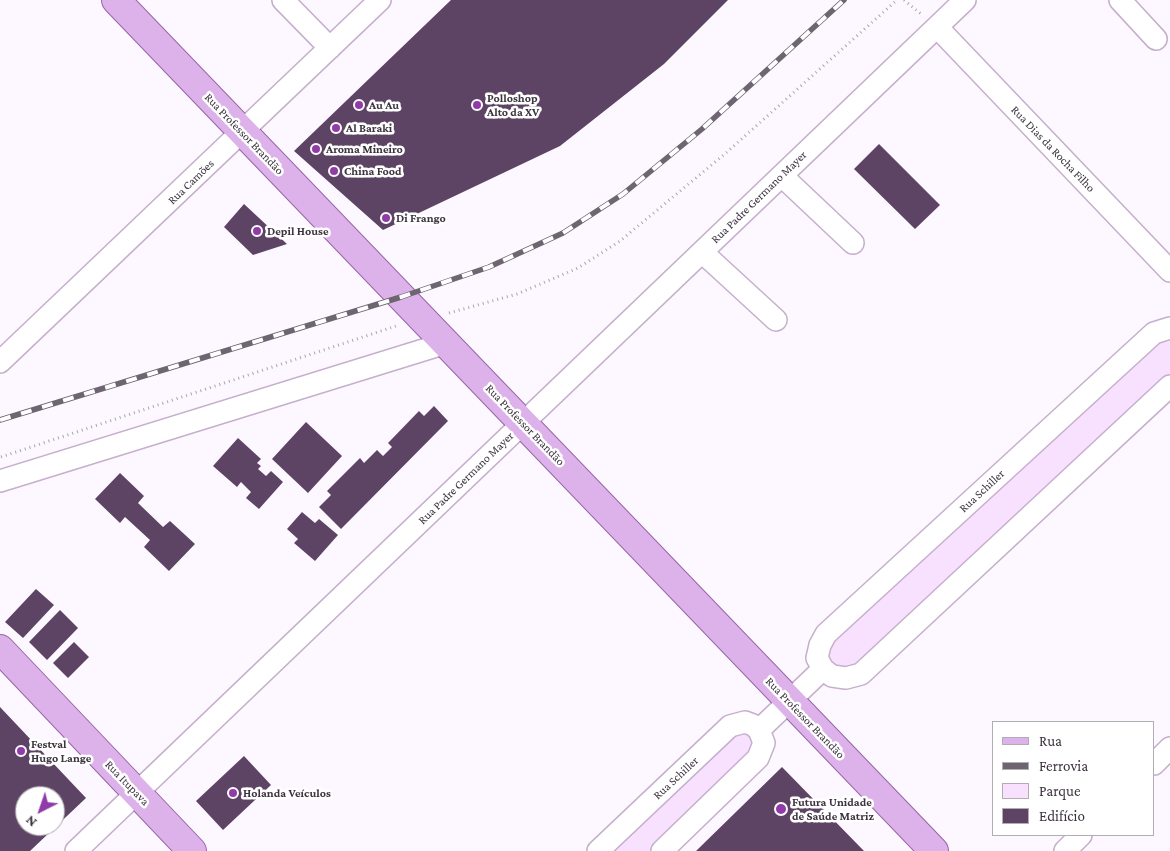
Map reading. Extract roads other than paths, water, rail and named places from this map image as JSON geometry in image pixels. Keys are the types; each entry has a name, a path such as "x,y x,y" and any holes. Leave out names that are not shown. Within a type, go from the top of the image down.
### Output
{"main road":[{"name":"Rua Professor Brandão","path":"116,0 934,851"},
{"name":"Rua Itupava","path":"0,649 192,851"}],"street":[{"path":"283,0 330,48"},
{"name":"Rua Camões","path":"0,362 380,0"},
{"name":"Rua Padre Germano Mayer","path":"76,851 965,0"},
{"path":"1120,0 1156,39"},
{"name":"Rua Dias da Rocha Filho","path":"937,27 1170,270"},
{"path":"782,176 853,243"},
{"path":"702,252 776,320"},
{"name":"Rua Schiller","path":"823,670 817,658 820,645 826,634 1154,333 1170,328"},
{"path":"0,481 446,344"},
{"path":"662,851 758,758 764,744 759,730 823,670 832,676 846,678 862,674 1170,386"},
{"name":"Rua Schiller","path":"598,851 730,726 745,722 759,730"},
{"path":"1155,763 1170,748"},
{"path":"1065,851 1080,836"}],"railway":[{"path":"0,420 401,297 489,267 563,233 623,194 702,129 844,0"}],"place":[{"name":"Au Au","path":"359,105"},
{"name":"Polloshop Alto da XV","path":"477,105"},
{"name":"Al Baraki","path":"336,128"},
{"name":"Aroma Mineiro","path":"316,149"},
{"name":"China Food","path":"334,171"},
{"name":"Di Frango","path":"386,218"},
{"name":"Depil House","path":"257,231"},
{"name":"Festval Hugo Lange","path":"21,751"},
{"name":"Holanda Veículos","path":"233,793"},
{"name":"Futura Unidade de Saúde Matriz","path":"781,809"}]}
